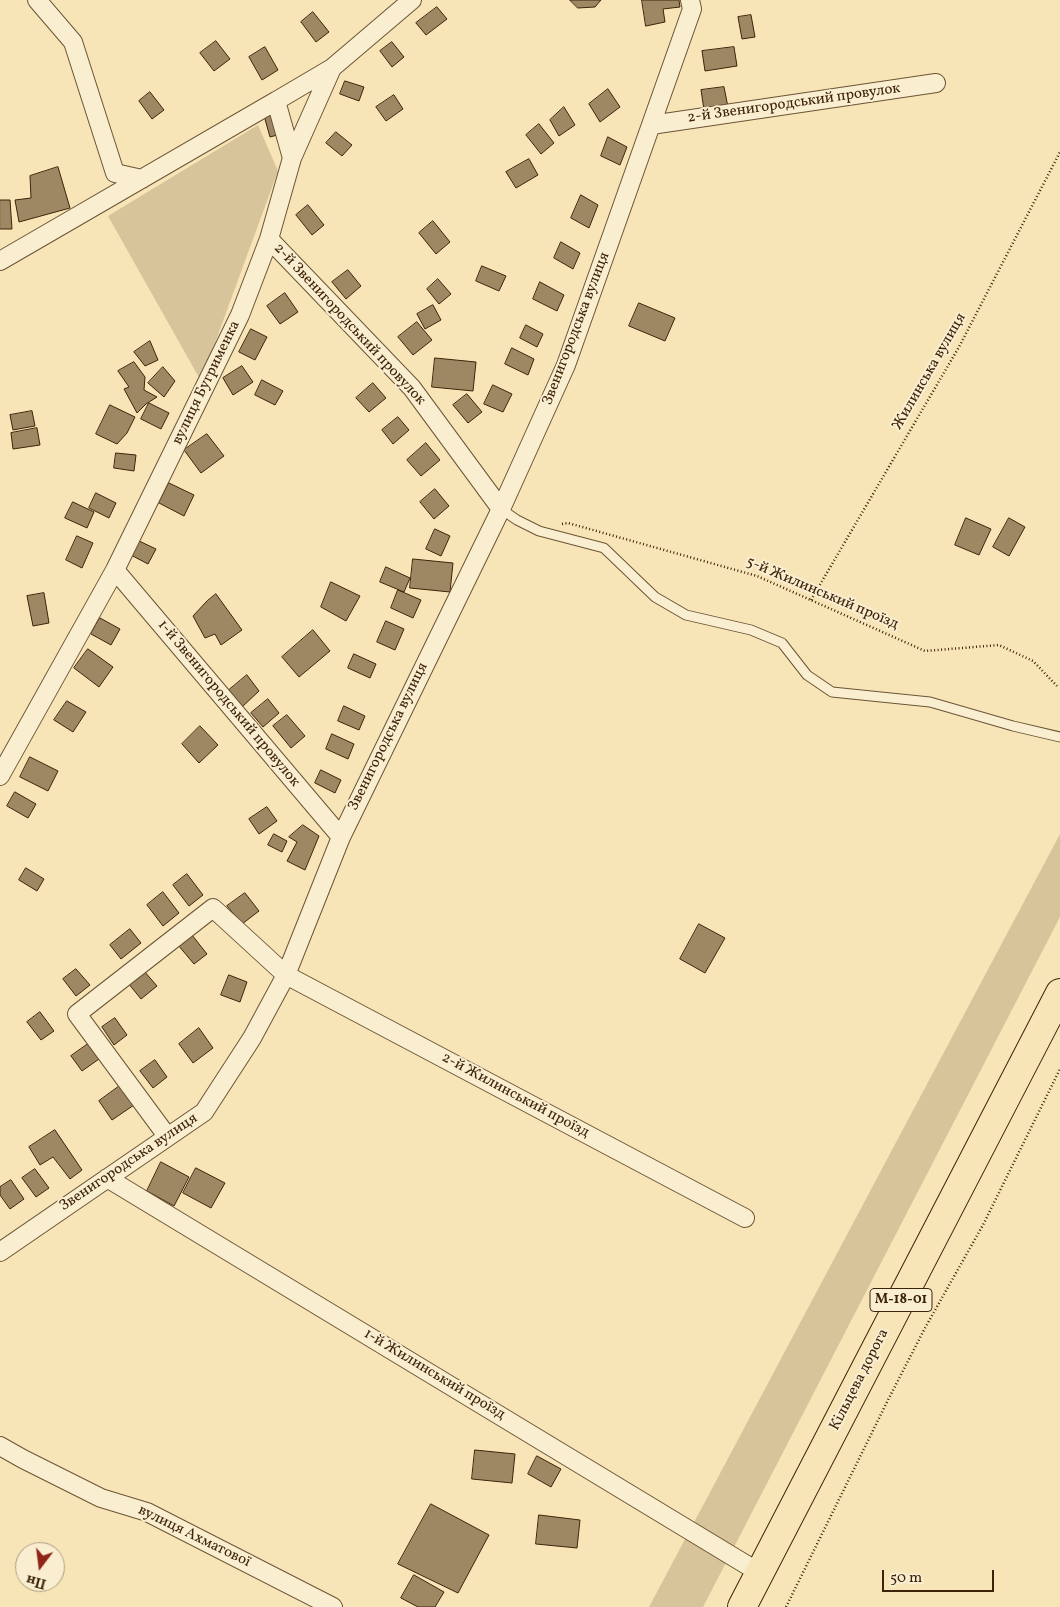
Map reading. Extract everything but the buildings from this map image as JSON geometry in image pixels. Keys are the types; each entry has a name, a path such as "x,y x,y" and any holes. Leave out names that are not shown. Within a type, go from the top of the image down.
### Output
{"highway":[{"name":"Кільцева дорога","path":"742,1607 1060,993"}],"street":[{"path":"37,0 73,42 115,172 142,178"},
{"name":"вулиця Бугрименка","path":"0,776 115,570 240,315 269,238 292,158 332,68 412,0"},
{"path":"651,125 692,9 690,0"},
{"path":"0,261 332,68"},
{"name":"2-й Звенигородський провулок","path":"651,125 936,84"},
{"path":"276,101 292,158"},
{"name":"Звенигородська вулиця","path":"0,1252 204,1112 252,1038 286,975 340,837 501,509 566,365 651,125"},
{"name":"2-й Звенигородський провулок","path":"269,238 412,388 501,509"},
{"name":"1-й Звенигородський провулок","path":"115,570 340,837"},
{"name":"2-й Жилинський проїзд","path":"167,1136 77,1014 213,908 286,975 745,1218"},
{"name":"1-й Жилинський проїзд","path":"107,1178 760,1572"},
{"name":"вулиця Ахматової","path":"0,1446 101,1498 148,1512 333,1607"}],"lane":[{"path":"501,509 517,520 539,531 604,548 655,597 686,615 751,630 782,643 807,675 832,692 930,702 1013,726 1060,737"}],"path":[{"name":"Жилинська вулиця","path":"811,600 959,347 1060,152"},
{"name":"5-й Жилинський проїзд","path":"539,531 568,523 757,576 925,651 999,644 1033,661 1057,686"},
{"path":"786,1607 888,1400 925,1328 983,1226 1060,1069"}],"shaded area":[{"path":"258,125 278,171 201,381 108,216"},
{"path":"1060,834 1060,917 703,1607 649,1607"}]}
